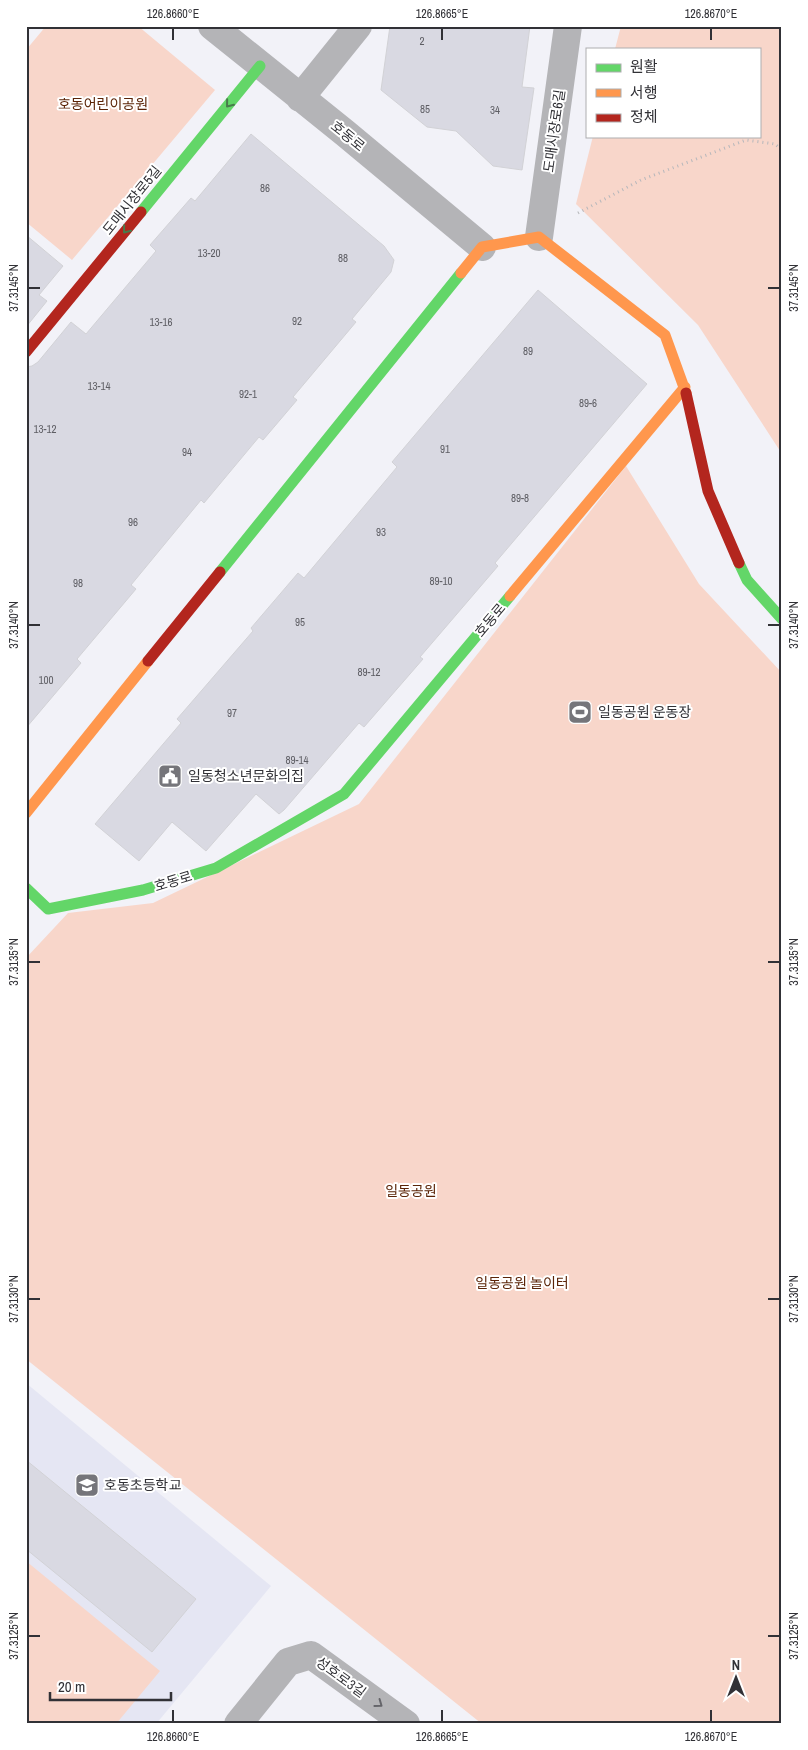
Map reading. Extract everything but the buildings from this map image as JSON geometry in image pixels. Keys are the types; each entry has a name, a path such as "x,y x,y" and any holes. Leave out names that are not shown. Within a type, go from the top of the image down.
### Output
{"street":[{"name":"호동로","path":"212,26 482,247"},
{"path":"300,98 358,26"},
{"name":"도매시장로6길","path":"539,237 568,26"},
{"name":"도매시장로5길","path":"26,352 260,66"},
{"path":"26,813 482,247 539,237 665,335 685,387 708,491 747,580 782,618"},
{"name":"호동로","path":"26,888 48,909 143,890 216,868 344,794 685,387"},
{"name":"성호로3길","path":"238,1724 288,1662 311,1655 406,1724"}],"path":[{"path":"571,216 641,180 746,140 775,144 782,150"}],"shaded area":[{"name":"호동초등학교","path":"26,1383 271,1586 156,1724 26,1724"}],"green space":[{"name":"호동어린이공원","path":"46,26 138,26 215,90 72,260 26,222 26,50"},
{"path":"621,26 782,26 782,454 698,325 576,204 592,138 760,138 760,48 615,48"},
{"name":"일동공원","path":"626,466 699,584 782,673 782,1722 780,1724 482,1724 26,1359 26,958 68,913 153,903 359,804"},
{"path":"26,1561 160,1671 116,1724 26,1724"}],"traffic: fast":[{"path":"141,212 260,66"},
{"path":"220,572 461,273"},
{"path":"739,563 747,580 782,619"},
{"path":"26,888 48,909 143,890 216,868 344,794 510,596"}],"traffic: slow":[{"path":"461,273 482,247 539,237 665,335 686,393"},
{"path":"510,596 685,387"},
{"path":"26,813 148,661"}],"traffic: jam":[{"path":"26,352 141,212"},
{"path":"686,393 708,491 739,563"},
{"path":"148,661 220,572"}],"place":[{"name":"일동공원 운동장","path":"580,712"},
{"name":"일동청소년문화의집","path":"170,776"},
{"name":"호동초등학교","path":"87,1485"}],"park label":[{"name":"일동공원 놀이터","path":"522,1283"}]}
